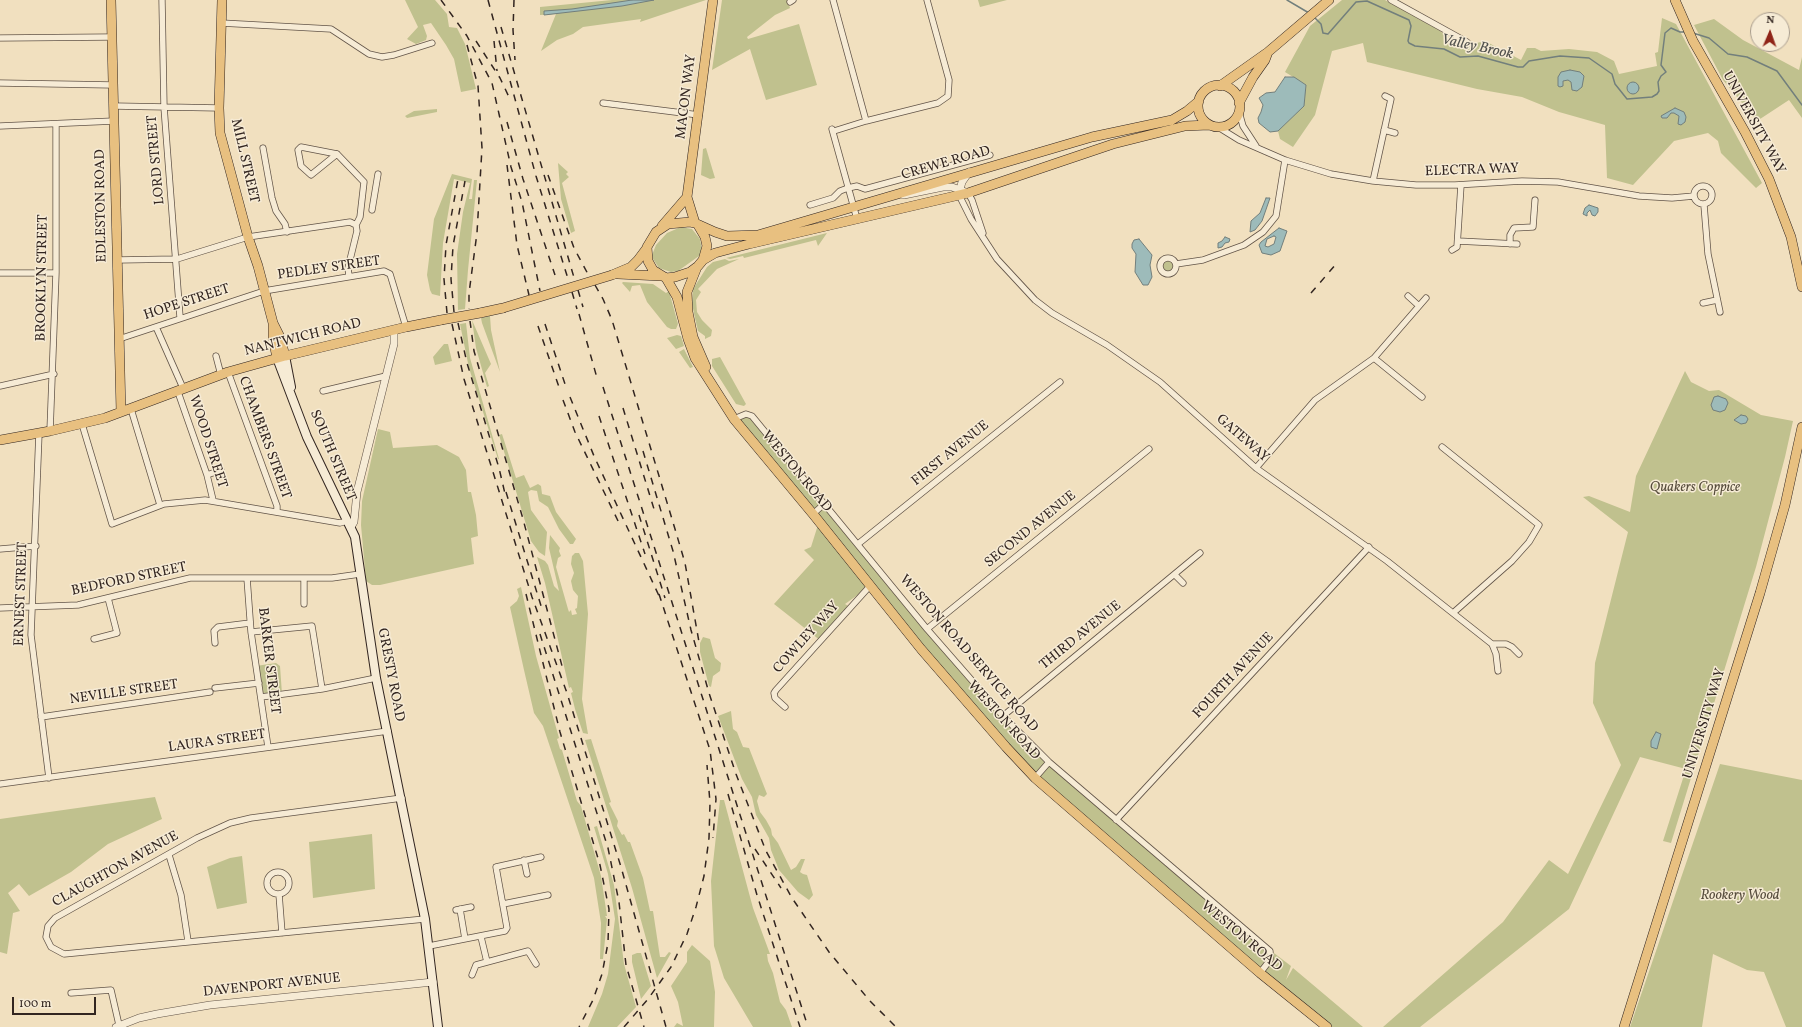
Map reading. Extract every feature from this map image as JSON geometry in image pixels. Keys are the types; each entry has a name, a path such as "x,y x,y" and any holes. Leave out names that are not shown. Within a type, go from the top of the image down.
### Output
{"main road":[{"name":"EDLESTON ROAD","path":"111,0 120,412"},
{"name":"MILL STREET","path":"222,0 219,108 220,133 273,323 273,338 281,357"},
{"name":"MACON WAY","path":"696,224 687,197 713,0"},
{"path":"1209,124 1200,116 1199,101 1201,96 1207,90 1220,86 1268,52 1329,0"},
{"name":"UNIVERSITY WAY","path":"1675,0 1693,41 1746,132 1769,179 1791,237 1802,287"},
{"path":"687,197 652,237 647,247 648,261 653,270 664,277 682,275 715,253 962,193 1113,144 1174,128 1209,124 1218,127 1232,123 1253,76 1266,60 1268,52"},
{"path":"1220,86 1228,87 1234,91 1239,108"},
{"name":"CREWE ROAD","path":"696,224 727,236 758,234 1092,137 1172,120 1187,111 1199,101"},
{"path":"662,227 678,222 696,224 703,232 706,242 700,263"},
{"name":"NANTWICH ROAD","path":"0,440 82,424 131,409 224,373 281,357 406,327 522,304 631,267 647,247"},
{"name":"WESTON ROAD","path":"700,263 687,292 688,312 693,336 711,382"},
{"name":"NANTWICH ROAD","path":"614,274 664,277"},
{"name":"WESTON ROAD","path":"664,277 677,297 695,358 734,419 813,514 921,649 1035,778 1260,972 1327,1027"},
{"name":"SOUTH STREET","path":"281,357 284,378 292,394 307,437 349,524"},
{"name":"UNIVERSITY WAY","path":"1624,1027 1760,593 1785,505 1802,427"},
{"name":"GRESTY ROAD","path":"349,524 355,537 376,678 402,798 425,919 434,982 438,1027"}],"street":[{"name":"LORD STREET","path":"162,0 164,107 177,259 180,318"},
{"path":"833,0 866,121"},
{"path":"857,219 833,130 938,103 948,96 949,80 928,0"},
{"path":"1392,0 1467,42"},
{"path":"221,23 331,29 369,54 382,57 394,55 432,43"},
{"path":"0,38 112,37"},
{"path":"0,83 113,85"},
{"path":"1373,181 1392,99 1385,96"},
{"path":"603,103 699,115"},
{"path":"114,106 219,108"},
{"name":"ELECTRA WAY","path":"1239,108 1243,126 1262,151 1285,160 1331,174 1373,181 1416,185 1461,185 1529,181 1558,182 1639,196 1672,198 1694,196"},
{"path":"0,126 114,121"},
{"name":"BROOKLYN STREET","path":"50,431 54,374 56,273 56,124"},
{"name":"ELECTRA WAY","path":"1218,127 1239,140 1257,146"},
{"path":"1384,130 1395,133"},
{"path":"337,154 312,175 301,166 298,150 302,147 337,154 364,182 364,192 359,221 356,224 357,231 348,268 349,276"},
{"path":"263,148 272,198 276,211 285,224 287,232"},
{"name":"CREWE ROAD","path":"848,188 857,186 865,189 990,155"},
{"path":"1176,264 1203,260 1244,245 1263,232 1276,216 1285,160"},
{"path":"962,193 962,182 969,172"},
{"path":"372,210 378,174"},
{"path":"1452,250 1457,247 1458,242 1461,185"},
{"path":"1702,186 1709,188 1712,195 1710,202 1704,205 1697,202 1694,196 1696,189 1702,186"},
{"path":"884,197 916,194 944,187 952,187 962,193"},
{"path":"810,205 833,198 840,191 848,188"},
{"path":"364,192 374,195"},
{"name":"GATEWAY","path":"962,193 972,200 986,242"},
{"name":"GATEWAY","path":"962,193 986,242 1010,275 1035,300 1052,313 1107,344 1160,382 1256,468 1369,547 1492,644"},
{"path":"1510,244 1510,235 1514,228 1533,227 1535,200"},
{"path":"1704,205 1708,254 1720,312"},
{"path":"117,260 177,259 248,237 350,222 356,224"},
{"path":"1458,242 1518,244"},
{"name":"PEDLEY STREET","path":"264,291 349,276 386,272 390,274 406,327"},
{"path":"0,273 56,273"},
{"name":"HOPE STREET","path":"119,339 264,291"},
{"path":"1408,296 1419,306"},
{"path":"1256,468 1315,400 1374,358 1426,298"},
{"path":"1703,303 1717,300"},
{"name":"WOOD STREET","path":"156,327 181,390 207,475 213,500"},
{"path":"82,424 112,524 160,505 213,500 349,524 354,522 357,492 394,344 394,330"},
{"name":"CHAMBERS STREET","path":"216,356 277,506 277,512"},
{"path":"1374,358 1422,397"},
{"path":"0,386 54,374"},
{"path":"323,391 386,376"},
{"name":"FIRST AVENUE","path":"858,544 1060,382"},
{"path":"131,409 160,505"},
{"name":"WESTON ROAD SERVICE ROAD","path":"734,419 746,414 752,416 927,629 1003,716 1049,762 1270,950 1270,960 1260,972"},
{"name":"ERNEST STREET","path":"39,433 36,546 31,635 49,778"},
{"path":"1442,447 1539,525 1529,542 1512,562 1453,613"},
{"name":"SECOND AVENUE","path":"927,629 1150,449"},
{"path":"207,475 221,470"},
{"path":"813,514 824,504"},
{"path":"0,549 36,546"},
{"name":"FOURTH AVENUE","path":"1116,820 1369,547"},
{"name":"THIRD AVENUE","path":"1003,716 1200,553"},
{"name":"BEDFORD STREET","path":"0,608 32,608 78,605 190,578 332,578 360,574"},
{"path":"1175,575 1183,583"},
{"name":"BARKER STREET","path":"247,578 251,632 268,747"},
{"path":"304,578 304,604"},
{"name":"COWLEY WAY","path":"785,707 775,698 774,693 776,690 870,586"},
{"path":"94,639 117,633 108,598"},
{"path":"215,643 214,631 218,627 250,623"},
{"path":"251,632 312,626 322,689"},
{"path":"1498,671 1496,654 1492,644 1506,644 1512,647 1519,654"},
{"path":"261,697 322,689 376,678"},
{"name":"NEVILLE STREET","path":"41,717 259,683"},
{"name":"LAURA STREET","path":"0,784 388,730"},
{"path":"1035,778 1049,762"},
{"name":"CLAUGHTON AVENUE","path":"402,798 230,823 197,838 55,918 48,926 46,937 51,948 64,954 425,919"},
{"path":"168,854 181,895 188,941"},
{"path":"429,946 481,937 504,931 507,928 504,904 496,867 541,856"},
{"path":"524,860 527,874"},
{"path":"276,872 286,875 289,882 286,891 279,894 272,892 267,886 268,878 276,872"},
{"path":"279,894 282,932"},
{"path":"504,904 548,895"},
{"path":"465,939 458,910 471,907"},
{"path":"481,937 487,962"},
{"path":"472,975 476,965 528,951 536,964"},
{"name":"DAVENPORT AVENUE","path":"118,1026 157,1014 210,1005 434,982"},
{"path":"71,993 111,990 118,1026"}],"green space":[{"path":"405,0 435,0 447,14 449,27 457,28 465,44 476,89 461,92 454,59 431,23 423,25 427,36 426,40 416,44 407,39 418,27"},
{"path":"612,0 706,0 640,22 641,19 583,27 573,34 557,40 541,51 556,14 540,15 540,7"},
{"path":"722,0 787,0 790,8 775,15 747,37 748,39 799,24 817,85 766,100 750,49 712,70"},
{"path":"978,0 1007,0 980,7"},
{"path":"1342,0 1385,0 1439,30 1460,47 1485,41 1521,60 1527,48 1535,48 1541,51 1569,49 1597,52 1614,61 1619,74 1657,66 1655,53 1658,52 1662,18 1676,24 1762,183 1756,188 1721,153 1718,141 1708,133 1674,141 1633,185 1607,178 1605,125 1559,112 1522,97 1477,89 1367,62 1363,43 1332,51 1315,115 1293,147 1280,139 1278,131 1303,106 1306,85 1285,72 1310,26"},
{"path":"1714,19 1750,44 1750,52 1765,52 1799,70 1802,57 1802,118 1789,100 1757,121 1723,80 1694,25"},
{"path":"437,109 437,112 407,118 405,116 414,111"},
{"path":"706,148 715,178 710,179 701,175 703,149"},
{"path":"558,163 568,172 566,174 569,177 562,183 575,231 571,233 561,199"},
{"path":"452,174 472,179 469,199 472,199 474,180 477,180 465,309 458,310 457,254 463,212 470,183 454,179 443,243 440,296 432,294 427,275 434,219"},
{"path":"681,227 692,229 700,239 702,250 699,256 678,271 671,272 659,268 652,255 656,245 667,233"},
{"path":"827,233 818,246 816,240 744,258 743,256 730,259 726,258"},
{"path":"1165,258 1171,258 1176,263 1174,272 1171,274 1165,274 1160,269 1160,263"},
{"path":"725,259 729,261 739,259 717,269 698,289 701,292 696,300 697,312 702,320 712,330 711,336 705,339 705,336 698,331 692,304 693,289 707,267 713,262"},
{"path":"622,283 653,284 666,293 669,291 678,324 676,329 667,327 647,302 640,285 632,286 630,292"},
{"path":"490,316 491,330 500,372 481,318"},
{"path":"472,320 491,364 485,373 489,386 487,387 476,348"},
{"path":"466,323 470,358 499,459 469,368 460,324"},
{"path":"677,335 681,336 684,346 676,349 667,338"},
{"path":"444,344 448,344 452,361 435,365 433,357"},
{"path":"684,349 693,367 690,368 679,352"},
{"path":"720,357 746,404 744,406 736,404 712,366 712,359"},
{"name":"Quakers Coppice","path":"1685,371 1691,382 1709,391 1719,390 1761,415 1793,421 1756,567 1671,843 1663,841 1686,769 1640,757 1569,909 1420,1027 1383,1027 1503,922 1549,860 1568,874 1621,765 1593,703 1595,663 1628,532 1583,497 1589,496 1630,512 1636,476"},
{"path":"752,416 1003,716 1049,762 1270,950 1291,966 1286,980 1293,968 1363,1027 1327,1027 1035,778 870,586 845,604 850,607 821,641 774,604 814,560 804,550 811,547 817,528 822,526 734,419"},
{"path":"378,429 390,432 393,448 437,445 459,457 466,470 468,492 471,492 476,515 478,536 471,538 474,564 380,585 372,585 366,581 361,525 362,501"},
{"path":"502,434 516,478 524,475 530,488 538,484 541,486 542,494 550,496 556,512 576,539 573,544 570,544 559,529 548,507 539,501 537,491 531,490 528,492 531,510 547,532 545,556 539,552 531,541 499,435"},
{"path":"550,535 560,548 559,551 561,556 558,558 556,567 569,612 571,610 572,615 577,614 575,609 577,608 578,596 573,590 571,581 574,573 571,564 572,556 575,553 579,553 583,561 588,614 582,699 588,734 583,733 575,709 571,693 573,692 571,687 569,688 545,583 537,557 545,561 548,565 554,586 559,591 549,548"},
{"path":"521,587 536,656 559,738 557,739 560,749 562,750 577,801 581,806 601,876 607,916 605,916 607,919 603,959 600,959 601,923 594,878 543,726 534,713 510,607 517,601 519,596 517,589"},
{"path":"703,637 710,639 715,658 721,663 720,671 713,676 711,687 709,686 700,652 700,643"},
{"path":"276,663 280,666 282,694 261,697 256,666"},
{"path":"731,711 733,729 737,732 743,747 749,748 767,794 764,797 759,795 757,801 760,812 771,829 772,835 778,843 791,870 796,867 801,859 805,859 800,872 807,875 813,895 809,900 798,892 779,870 771,850 769,838 756,815 752,797 742,779 718,716"},
{"path":"591,739 611,802 609,803 618,821 617,826 622,835 624,834 628,842 630,842 643,878 650,911 653,911 660,957 665,957 669,952 671,953 657,978 632,888 585,740"},
{"name":"Rookery Wood","path":"1720,764 1802,780 1802,1027 1786,1027 1764,972 1747,970 1713,954 1702,1027 1630,1027"},
{"path":"155,797 162,819 108,844 71,872 29,896 19,884 8,893 20,911 13,913 7,954 0,952 0,819"},
{"path":"720,800 724,800 753,908 770,954 767,954 768,961 773,973 780,1002 786,1010 792,1027 753,1027 724,978 714,946 711,881"},
{"path":"597,826 614,885 624,964 636,1007 617,1027 588,1027 602,994 608,974 615,919 608,874 594,827"},
{"path":"372,834 375,889 313,898 309,842"},
{"path":"242,856 247,903 217,909 207,867 230,858"},
{"path":"692,945 710,961 715,992 714,1027 674,1027 677,1023 683,1026 678,1002 671,986 687,962 687,952"},
{"path":"641,953 651,986 641,999 632,962 632,955"}],"water":[{"path":"632,0 654,0 622,6 544,15 544,11 572,9"},
{"path":"1570,70 1580,72 1584,76 1582,87 1577,91 1572,90 1571,82 1568,80 1563,81 1563,86 1558,86 1558,77 1561,72"},
{"path":"1285,77 1294,77 1306,85 1304,106 1278,131 1270,132 1259,123 1258,118 1263,105 1259,98 1266,93 1275,92"},
{"path":"1631,82 1635,82 1639,88 1635,94 1631,94 1627,90 1627,86"},
{"path":"1675,108 1684,112 1686,117 1685,122 1681,125 1678,124 1679,116 1674,113 1671,113 1667,118 1662,118 1661,116"},
{"path":"1266,198 1270,198 1262,221 1255,230 1250,232 1251,221 1260,213"},
{"path":"1589,205 1598,208 1598,212 1595,216 1592,215 1590,210 1587,213 1587,216 1583,214 1585,208"},
{"path":"1279,228 1287,231 1280,251 1271,255 1262,253 1259,245","holes":["1274,236 1276,237 1274,244 1268,247 1265,246 1267,239"]},
{"path":"1225,237 1230,239 1229,242 1218,248 1218,243"},
{"path":"1139,239 1152,255 1150,265 1152,277 1148,285 1143,285 1135,272 1136,254 1132,248 1132,244 1134,240"},
{"path":"1718,396 1726,399 1728,403 1725,410 1720,412 1713,410 1711,405 1714,397"},
{"path":"1741,415 1746,416 1748,419 1746,423 1741,424 1734,420"},
{"path":"1656,732 1661,734 1657,749 1651,747 1651,741"}],"waterway":[{"name":"Valley Brook","path":"1287,0 1309,13"},
{"name":"Valley Brook","path":"1314,17 1321,24 1323,33 1328,34 1356,2 1367,1 1409,20 1411,26 1408,41 1415,46 1444,49 1460,57 1478,56 1518,67 1523,67 1529,61 1560,56 1589,58 1612,74 1615,84 1627,99 1652,97 1657,94 1659,91 1658,82 1661,76 1666,72 1661,65 1665,33 1671,28 1680,32 1686,32"},
{"name":"Valley Brook","path":"1693,33 1709,38 1728,54 1747,57 1777,71 1802,105"}],"railway":[{"path":"441,0 467,36 492,83 511,167 522,202 540,291"},
{"path":"488,0 536,176 569,282"},
{"path":"514,0 513,30 515,60"},
{"path":"501,27 575,281"},
{"path":"476,41 500,78 509,97"},
{"path":"494,41 497,71"},
{"path":"467,45 478,86 482,148 477,233 469,293 469,309"},
{"path":"507,122 523,179 555,275"},
{"path":"507,165 517,245 529,295"},
{"path":"548,175 574,248 589,276"},
{"path":"447,313 444,279 446,245 458,179"},
{"path":"454,312 451,279 453,246 465,181"},
{"path":"1311,293 1337,263"},
{"path":"595,285 612,320 685,563 699,642"},
{"path":"578,290 583,307"},
{"path":"572,292 577,309"},
{"path":"579,314 597,378"},
{"path":"470,321 474,351 523,519 562,666"},
{"path":"458,323 467,363 499,468 506,498"},
{"path":"452,324 464,379 532,597 567,693 621,867 666,1027"},
{"path":"545,324 566,387"},
{"path":"538,326 560,390"},
{"path":"603,387 808,1027"},
{"path":"570,397 594,456 660,598"},
{"path":"563,400 575,432 620,525"},
{"path":"623,408 654,509"},
{"path":"599,416 645,554"},
{"path":"643,451 673,551 691,630 709,693 736,774 766,851 792,898 829,952 870,1001 896,1027"},
{"path":"506,492 542,609"},
{"path":"639,515 665,598"},
{"path":"526,594 560,732 600,865 609,909 608,943 602,974 593,1000 579,1027"},
{"path":"659,594 710,750 716,799 713,838"},
{"path":"540,634 608,848 619,902 626,965 644,1027"},
{"path":"624,1027 648,999 671,967 687,934 696,907 704,876 709,838 710,803 707,765"},
{"path":"728,794 757,895 800,1027"},
{"path":"755,849 781,888"}]}
